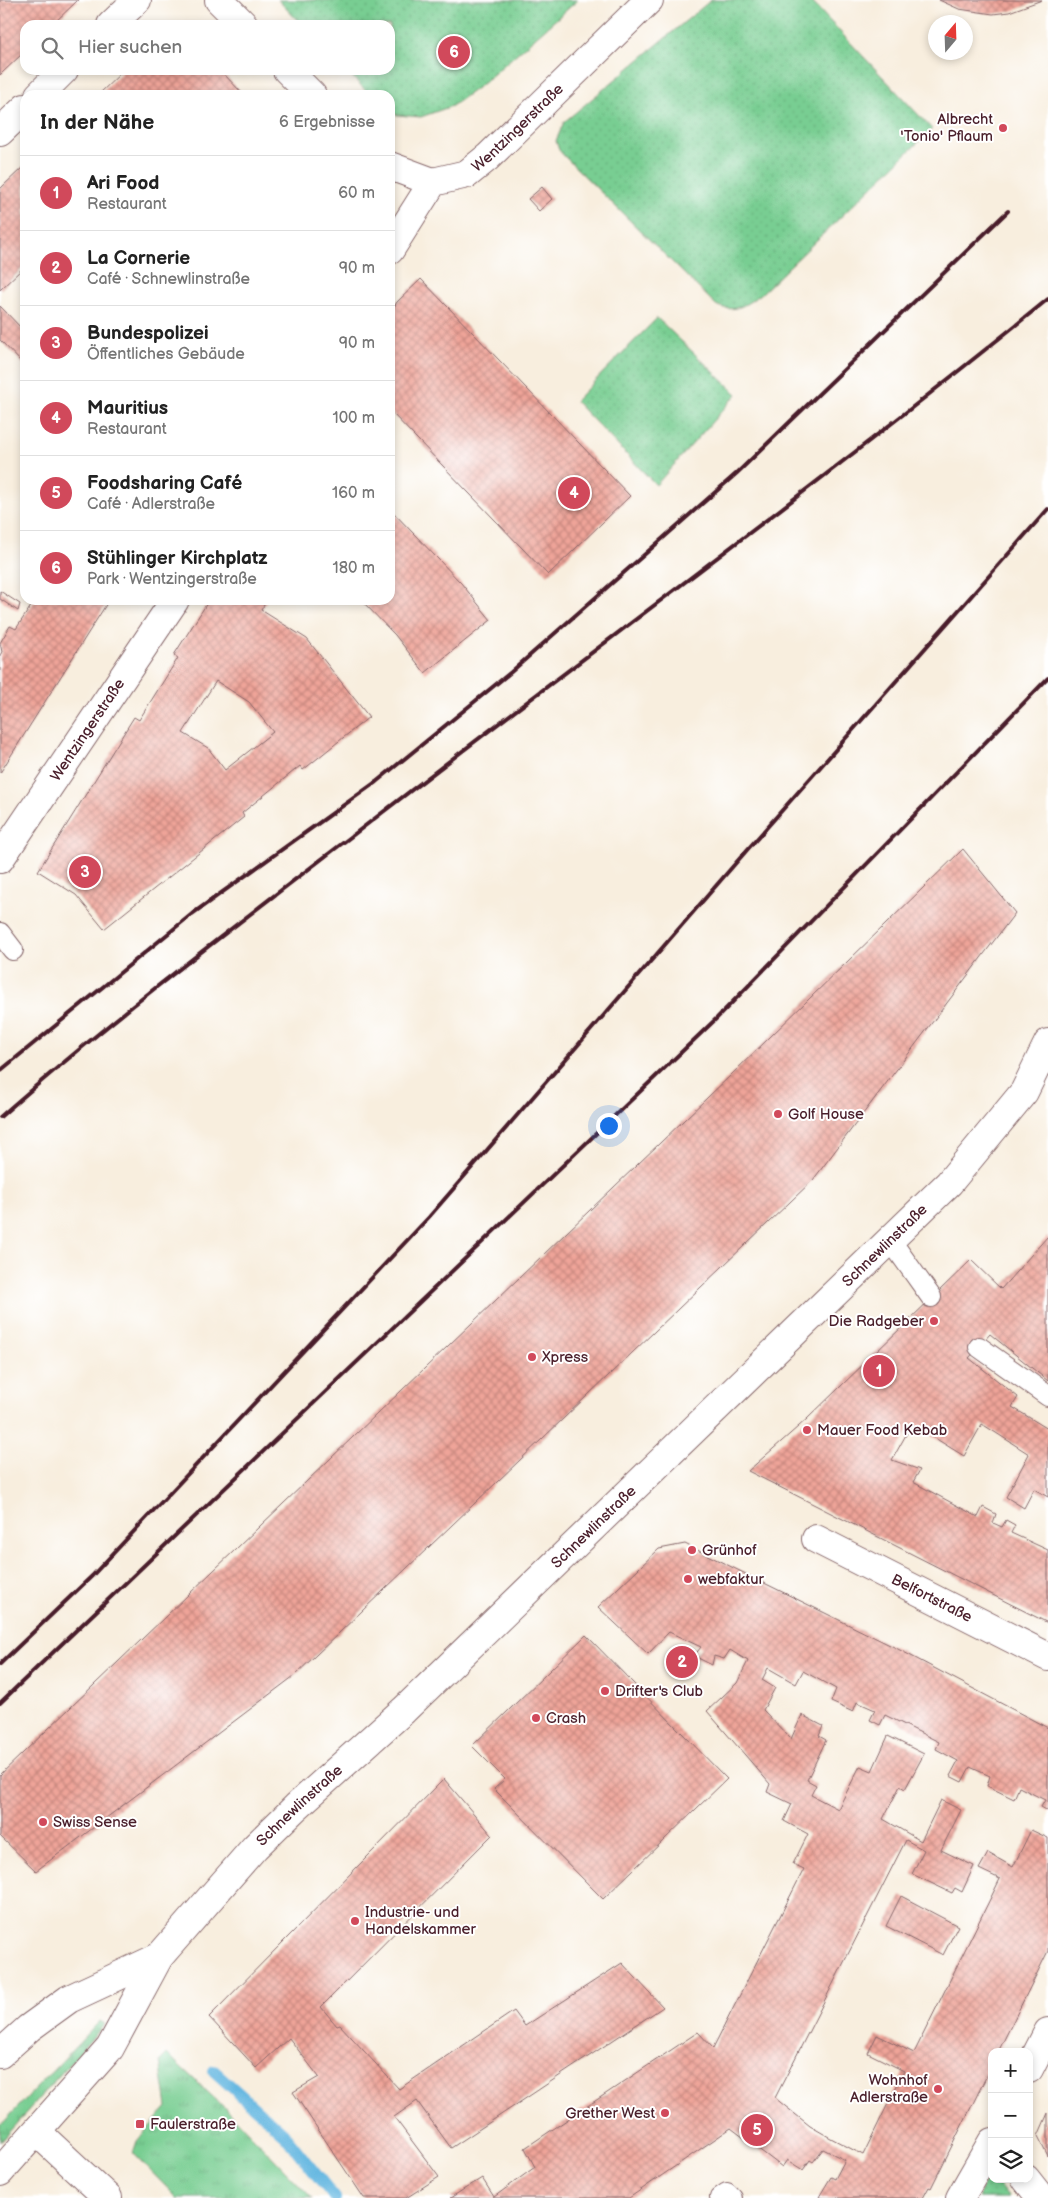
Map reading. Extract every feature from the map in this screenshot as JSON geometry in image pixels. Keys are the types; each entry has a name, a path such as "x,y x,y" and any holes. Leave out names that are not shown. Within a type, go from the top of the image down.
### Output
{"main road":[{"path":"116,20 137,0"},
{"path":"219,0 239,20"},
{"name":"Wentzingerstraße","path":"433,182 467,174 488,157 649,0"},
{"path":"44,90 59,75"},
{"path":"293,75 307,90"},
{"path":"0,132 20,113"},
{"path":"395,168 433,182 395,242"},
{"name":"Wentzingerstraße","path":"0,859 172,605"},
{"name":"Schnewlinstraße","path":"0,2172 110,2048 159,1957 255,1847 296,1807 404,1710 949,1183 1036,1087 1048,1044"},
{"name":"Belfortstraße","path":"816,1538 1048,1658"},
{"name":"Schnewlinstraße","path":"0,2054 28,2028 69,1999 159,1957"},
{"path":"1033,2061 1048,2032"},
{"path":"37,2132 108,2198"},
{"path":"960,2198 988,2149"},
{"path":"1029,2183 1042,2198"}],"lane":[{"path":"0,933 13,950"},
{"path":"891,1241 931,1297"},
{"path":"979,1347 1048,1396"},
{"path":"720,2198 727,2193 732,2198"}],"green space":[{"path":"278,0 578,0 481,85 452,106 421,117 397,115 395,114 395,90 365,90 351,75 395,75 395,20 297,20"},
{"path":"711,0 810,0 932,129 761,294 745,305 729,309 716,305 565,157 559,150 556,141 564,122"},
{"path":"657,318 737,394 656,485 575,401"},
{"path":"100,2021 105,2024 0,2142 0,2126"},
{"path":"167,2054 226,2109 312,2198 177,2198 133,2153 137,2141 167,2107 160,2061"},
{"path":"988,2175 988,2183 997,2183 1009,2198 978,2198"}],"building":[{"path":"0,0 78,0 57,20 20,20 20,56 0,75"},
{"path":"939,0 1042,0 1009,12 993,14 959,9"},
{"path":"119,75 225,75 239,90 103,90"},
{"path":"20,170 20,271 0,290 0,189"},
{"path":"542,187 552,199 539,211 528,199"},
{"path":"421,279 630,496 548,575 395,416 395,305"},
{"path":"0,306 20,327 20,361 0,340"},
{"path":"395,514 461,583 491,620 425,673 395,635 366,605 395,605"},
{"path":"0,591 20,604 18,611 0,599"},
{"path":"32,605 106,605 0,773 0,655 2,652 0,643 10,626 16,629"},
{"path":"206,605 264,605 261,610 307,639 369,717 303,770 300,766 242,813 244,817 104,929 76,895 38,871 134,717 139,720 178,658 174,655","holes":["216,681 249,702 273,732 225,770 208,748 183,733"]},
{"name":"Xpress","path":"963,849 1015,913 813,1180 294,1676 36,1871 0,1836 0,1775 731,1075"},
{"path":"1048,1236 1048,1381 990,1334 969,1358 1018,1397 1012,1407 1048,1429 1048,1497 1034,1489 1024,1508 1006,1497 1029,1454 982,1424 964,1456 912,1424 892,1460 920,1470 913,1482 978,1517 983,1507 996,1514 993,1523 1002,1527 1006,1520 1015,1525 1011,1533 1048,1550 1048,1623 748,1471 807,1419 971,1260 1001,1289"},
{"path":"685,1544 896,1648 1048,1728 1048,1811 1041,1807 1045,1800 1019,1787 1014,1799 987,1786 990,1776 970,1767 962,1782 950,1776 958,1761 936,1749 939,1742 885,1715 880,1725 870,1720 875,1710 857,1702 853,1712 831,1702 836,1689 803,1671 796,1684 768,1668 762,1680 775,1688 763,1710 791,1739 802,1715 823,1726 819,1736 826,1740 807,1780 816,1785 811,1795 838,1809 860,1766 872,1771 888,1736 924,1754 905,1789 900,1786 883,1819 921,1841 941,1800 961,1810 941,1850 974,1866 962,1892 955,1888 952,1893 912,1874 924,1850 906,1840 775,2098 810,2126 829,2137 863,2155 904,2071 868,2053 877,2035 914,2053 1000,1879 979,1869 988,1853 1013,1867 1031,1830 1048,1838 1048,1951 1000,2048 988,2048 988,2073 931,2188 929,2187 923,2198 819,2197 831,2177 835,2179 845,2160 823,2149 813,2162 810,2160 803,2170 787,2160 782,2167 731,2128 629,2198 450,2198 482,2178 494,2197 535,2167 525,2148 698,2032 713,2048 804,1869 793,1864 808,1834 784,1821 792,1804 767,1792 770,1784 707,1711 737,1683 748,1661 730,1650 724,1659 714,1656 712,1665 694,1656 701,1647 669,1632 648,1654 598,1607 659,1549"},
{"path":"586,1635 727,1779 603,1899 494,1789 505,1779 472,1746"},
{"path":"444,1779 492,1835 321,2007 337,2026 340,2025 399,2089 514,2011 525,2026 622,1963 663,2007 451,2148 417,2101 394,2117 439,2177 406,2198 364,2198 293,2092 319,2077 289,2038 256,2068 209,2017"},
{"path":"901,1896 958,1926 943,1955 886,1926"},
{"path":"1048,2113 1048,2156 1038,2136"}],"waterway":[{"path":"214,2071 283,2133 335,2198"}],"railway":[{"path":"0,1071 192,914 376,782 511,672 737,473 1008,211"},
{"path":"0,1117 94,1037 191,960 885,429 1048,299"},
{"path":"0,1664 92,1576 429,1217 747,850 1048,509"},
{"path":"0,1703 717,1018 1048,678"}],"place":[{"name":"Stühlinger Kirchplatz","path":"454,52"},
{"name":"Albrecht 'Tonio' Pflaum","path":"1003,128"},
{"name":"Mauritius","path":"574,493"},
{"name":"Bundespolizei","path":"85,872"},
{"name":"Golf House","path":"778,1114"},
{"name":"Die Radgeber","path":"934,1321"},
{"name":"Xpress","path":"532,1357"},
{"name":"Ari Food","path":"879,1371"},
{"name":"Mauer Food Kebab","path":"807,1430"},
{"name":"Grünhof","path":"692,1550"},
{"name":"webfaktur","path":"688,1579"},
{"name":"La Cornerie","path":"682,1662"},
{"name":"Drifter's Club","path":"605,1691"},
{"name":"Crash","path":"536,1718"},
{"name":"Swiss Sense","path":"43,1822"},
{"name":"Industrie- und Handelskammer","path":"355,1921"},
{"name":"Wohnhof Adlerstraße","path":"938,2089"},
{"name":"Grether West","path":"665,2113"},
{"name":"Faulerstraße","path":"140,2124"},
{"name":"Foodsharing Café","path":"757,2130"}]}
